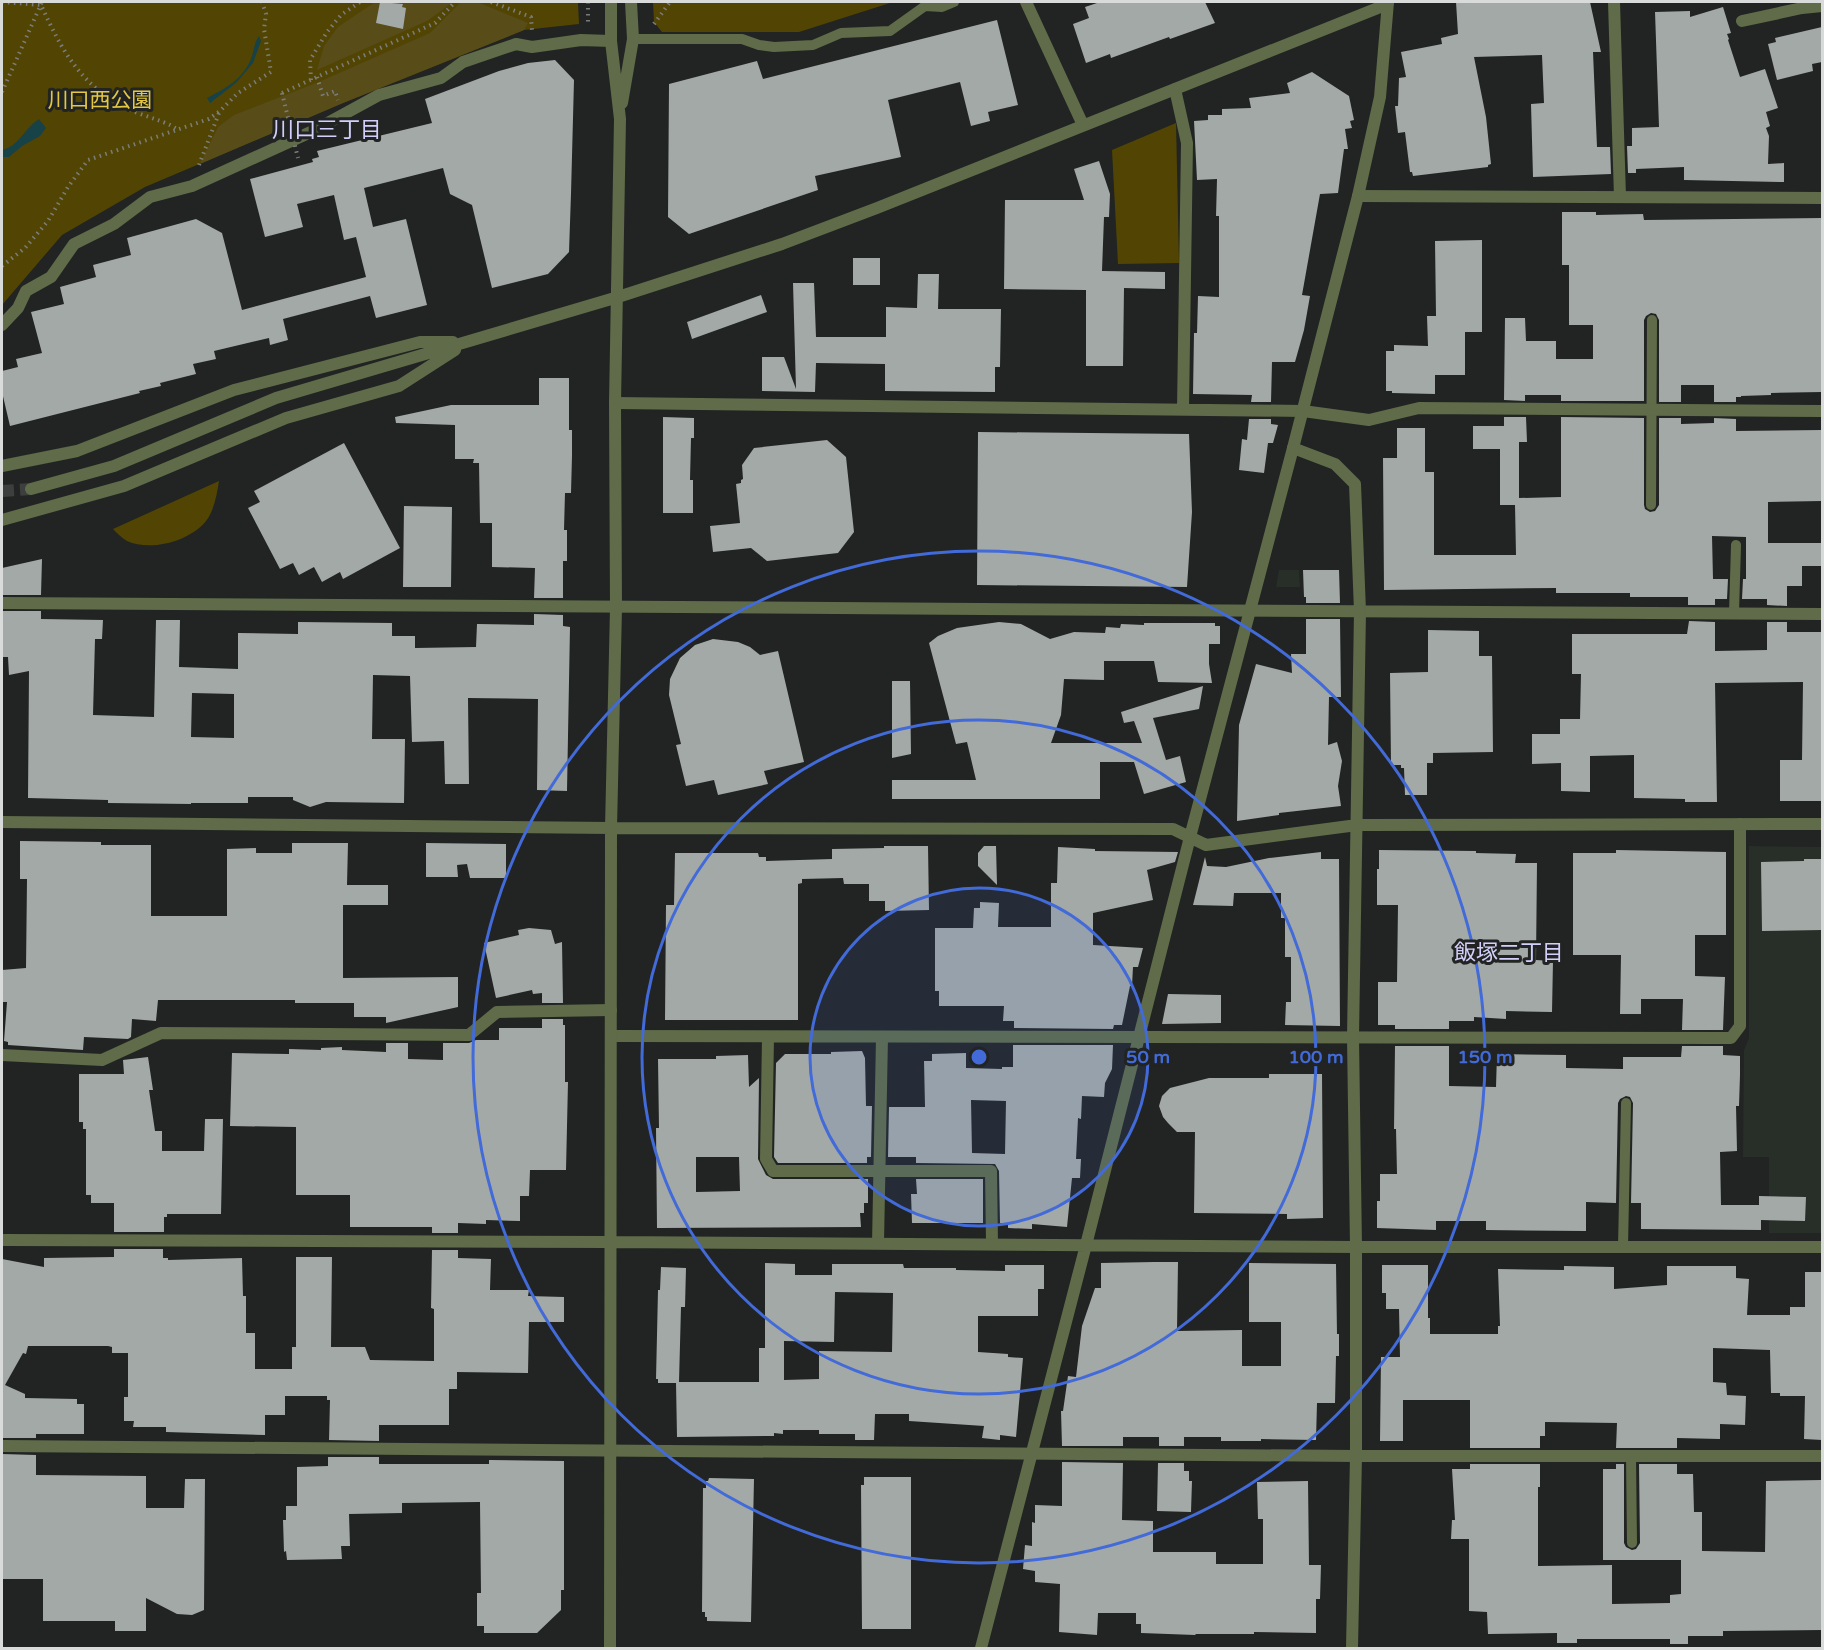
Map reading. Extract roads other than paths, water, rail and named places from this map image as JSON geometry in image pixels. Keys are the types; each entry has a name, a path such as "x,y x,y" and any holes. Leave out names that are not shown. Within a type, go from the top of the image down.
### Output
{"street":[{"path":"610,1648 611,828 616,608 615,403 620,119 611,41 611,2"},
{"path":"620,119 633,39 631,2"},
{"path":"1026,2 1083,125"},
{"path":"1614,2 1620,197"},
{"path":"31,489 114,466 276,398 618,297 782,244 1388,3 1380,97 1358,196 981,1648"},
{"path":"1742,21 1822,6"},
{"path":"2,325 18,308 26,291 51,277 74,244 114,224 150,197 192,186 313,131 379,95 441,78 464,62 516,44 532,47 581,40 611,41"},
{"path":"1175,89 1187,143 1183,409"},
{"path":"1358,196 1822,198"},
{"path":"2,466 77,451 234,390 420,342 469,341"},
{"path":"2,520 124,486 286,417 399,386 469,341"},
{"path":"615,403 1303,411 1369,420 1419,408 1822,411"},
{"path":"1293,448 1335,464 1355,484 1360,611 1353,1037 1356,1456 1352,1648"},
{"path":"2,603 1822,614"},
{"path":"2,822 611,828 1173,829 1206,845 1357,825 1822,824"},
{"path":"611,1036 1731,1038 1740,1026 1740,824"},
{"path":"2,1055 102,1060 161,1033 469,1035 497,1012 611,1010"},
{"path":"768,1037 766,1160 773,1171 991,1171 992,1244"},
{"path":"878,1243 882,1037"},
{"path":"2,1240 1822,1247"},
{"path":"2,1446 1356,1456 1822,1456"}],"lane":[{"path":"633,39 742,39 774,47 813,45 841,33 890,31 925,6 942,7 954,2"},
{"path":"1652,320 1652,505"},
{"path":"1734,613 1736,545"},
{"path":"1623,1247 1626,1103"},
{"path":"1631,1456 1632,1543"}],"water":[{"path":"259,36 261,41 253,63 236,83 210,103 207,98 227,87 243,73"},
{"path":"39,119 46,128 40,136 22,146 9,157 2,157 2,150 13,145"}],"tunnel":[{"path":"2,491 31,489"}],"district":[{"name":"川口三丁目","path":"327,129"},
{"name":"飯塚二丁目","path":"1509,952"}],"park label":[{"name":"川口西公園","path":"100,100"}]}
